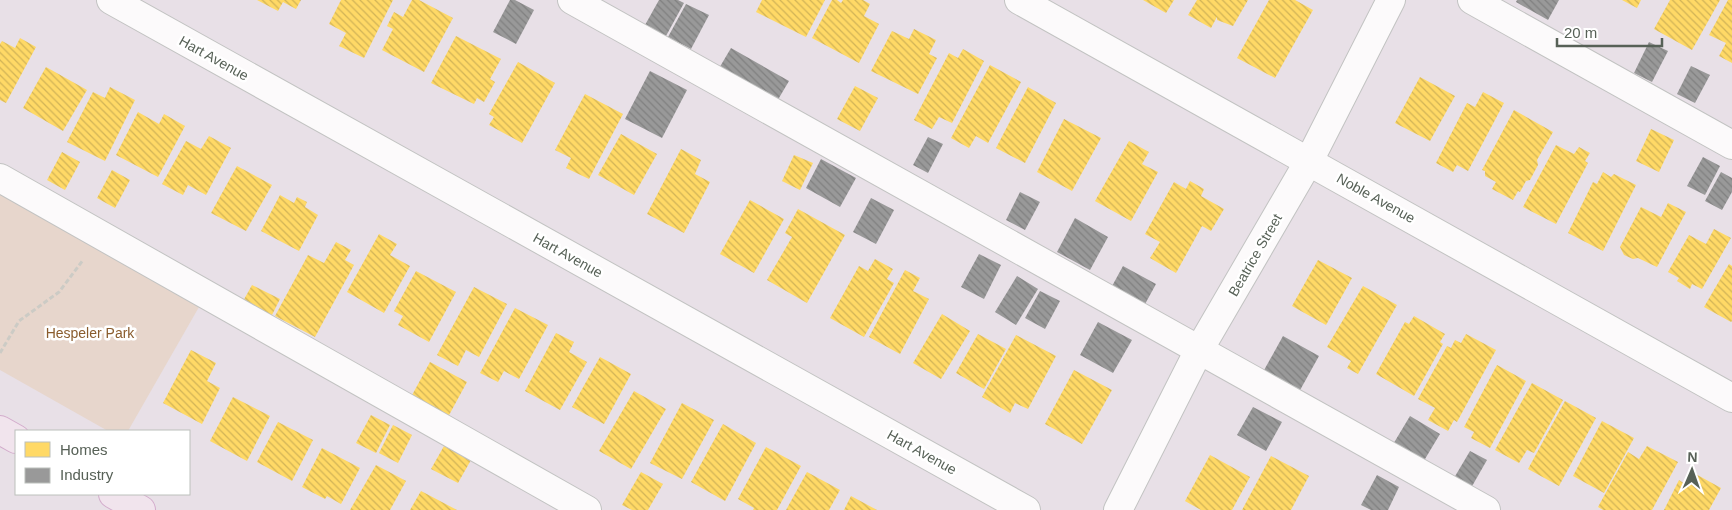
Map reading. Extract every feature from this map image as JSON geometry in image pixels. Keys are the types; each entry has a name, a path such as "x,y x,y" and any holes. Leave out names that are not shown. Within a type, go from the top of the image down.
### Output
{"main road":[{"path":"0,430 15,439"},
{"path":"115,495 142,510"}],"street":[{"name":"Hart Avenue","path":"111,0 1026,510"},
{"path":"572,0 1486,510"},
{"name":"Noble Avenue","path":"1019,0 1732,398"},
{"name":"Beatrice Street","path":"1118,510 1199,350 1309,162 1391,0"},
{"path":"1472,0 1732,145"},
{"path":"0,178 587,510"}],"path":[{"path":"0,353 19,321 59,292 85,257 99,234"}],"green space":[{"name":"Hespeler Park","path":"0,194 199,307 129,430 106,430 0,370"}],"building: Homes":[{"path":"257,0 301,0 296,9 283,2 278,11"},
{"path":"341,0 393,0 364,58 339,46 346,33 329,24"},
{"path":"412,0 419,0 453,18 424,72 382,50 393,29 387,26 394,12 403,17"},
{"path":"762,0 825,0 806,37 756,12"},
{"path":"832,0 837,0 841,3 843,0 863,0 870,4 864,16 879,24 859,63 812,38"},
{"path":"1143,0 1174,0 1166,13"},
{"path":"1197,0 1248,0 1233,26 1217,20 1217,17 1211,28 1188,15"},
{"path":"1269,0 1295,0 1313,10 1275,78 1237,58"},
{"path":"1622,0 1641,0 1637,8"},
{"path":"1670,0 1720,0 1692,50 1654,29"},
{"path":"1728,0 1732,0 1732,63 1719,56 1726,43 1709,35"},
{"path":"914,29 936,40 929,54 937,58 918,94 871,71 892,31 909,39"},
{"path":"456,36 501,59 490,79 495,82 484,102 477,98 474,104 431,83"},
{"path":"20,38 36,47 6,103 0,100 0,44 2,41 15,48"},
{"path":"963,49 984,61 952,123 939,117 932,129 914,120 949,53 958,58"},
{"path":"518,62 555,83 522,143 489,125 494,117 489,114"},
{"path":"990,65 1021,82 988,143 976,136 969,148 951,138"},
{"path":"46,67 87,90 63,131 23,108"},
{"path":"1420,77 1455,96 1430,141 1395,123"},
{"path":"855,86 878,98 860,131 837,119"},
{"path":"110,87 135,100 105,161 67,142 93,92 105,98"},
{"path":"1028,87 1056,103 1025,163 996,148"},
{"path":"1483,92 1504,103 1468,171 1457,165 1453,172 1436,163 1467,103 1475,107"},
{"path":"585,94 623,114 589,179 566,168 571,158 555,150"},
{"path":"1514,110 1553,132 1537,160 1538,165 1530,180 1526,181 1513,200 1492,189 1496,182 1485,176 1485,171 1482,170"},
{"path":"138,112 159,124 164,114 185,126 158,177 116,155"},
{"path":"1064,119 1101,138 1072,191 1037,172"},
{"path":"1651,129 1674,140 1659,172 1636,161"},
{"path":"621,134 657,154 634,195 598,175"},
{"path":"209,136 231,148 206,195 188,185 183,195 162,184 186,141 201,149"},
{"path":"1129,141 1149,152 1142,164 1158,172 1131,221 1095,201"},
{"path":"1556,145 1574,154 1579,147 1590,153 1585,161 1588,163 1556,224 1523,207"},
{"path":"681,149 701,160 695,174 710,182 684,233 647,214"},
{"path":"62,152 80,162 65,190 47,180"},
{"path":"794,155 813,163 800,190 782,181"},
{"path":"237,166 272,185 246,231 211,213"},
{"path":"112,170 130,180 115,208 97,198"},
{"path":"1603,172 1611,177 1614,174 1636,185 1603,251 1568,233 1593,182 1597,184"},
{"path":"1190,181 1204,189 1201,196 1224,209 1211,231 1202,226 1176,273 1150,258 1160,242 1145,234 1174,182 1186,189"},
{"path":"280,195 294,203 297,197 307,202 305,207 318,215 299,251 261,231"},
{"path":"750,200 784,219 754,273 720,254"},
{"path":"1668,203 1686,212 1657,267 1638,258 1633,259 1624,255 1620,247 1641,207 1661,217"},
{"path":"798,209 845,235 807,303 767,280 792,237 785,233"},
{"path":"1714,229 1731,238 1702,289 1692,284 1690,289 1677,281 1679,278 1668,272 1689,235 1706,244"},
{"path":"379,234 397,244 390,255 410,266 384,313 347,292"},
{"path":"336,242 351,250 345,260 354,265 315,337 275,316 308,255 324,263"},
{"path":"875,259 893,269 887,279 894,283 864,337 830,318 859,266 868,271"},
{"path":"1318,260 1352,278 1326,325 1292,306"},
{"path":"1729,264 1732,266 1731,322 1704,307"},
{"path":"905,270 920,278 913,291 929,299 900,354 869,337"},
{"path":"416,271 456,292 429,342 398,325 403,316 394,311"},
{"path":"252,285 280,299 271,317 242,303"},
{"path":"1363,286 1397,305 1358,374 1347,368 1351,361 1327,347"},
{"path":"474,287 507,304 479,357 466,350 458,366 437,355"},
{"path":"515,308 548,325 519,379 504,371 498,382 480,373"},
{"path":"942,314 970,331 941,379 913,363"},
{"path":"1414,316 1445,334 1440,342 1443,344 1414,396 1376,374 1405,322 1409,324"},
{"path":"556,333 574,342 569,352 587,362 560,410 525,391"},
{"path":"978,334 1006,349 984,389 956,373"},
{"path":"1466,334 1496,350 1457,422 1454,420 1448,431 1428,420 1435,408 1418,399 1447,346 1451,348 1455,340 1461,343"},
{"path":"1016,335 1056,356 1028,409 1015,403 1010,413 982,397"},
{"path":"191,350 216,363 207,381 220,388 202,424 163,403"},
{"path":"600,357 631,374 604,424 572,407"},
{"path":"430,362 467,382 448,417 411,397"},
{"path":"1497,365 1526,381 1490,448 1471,438 1474,432 1464,427"},
{"path":"1074,370 1112,390 1082,444 1045,424"},
{"path":"1532,383 1563,400 1534,453 1527,450 1519,463 1495,450"},
{"path":"634,391 666,409 631,469 599,451"},
{"path":"233,397 270,416 247,461 210,441"},
{"path":"1565,401 1596,418 1559,486 1528,469"},
{"path":"682,403 714,420 682,479 650,463"},
{"path":"371,415 390,425 376,453 356,443"},
{"path":"1602,421 1634,438 1604,493 1573,476"},
{"path":"278,422 313,440 292,481 257,462"},
{"path":"723,424 756,443 725,501 691,482"},
{"path":"393,425 412,435 398,463 379,453"},
{"path":"444,446 471,460 458,483 431,469"},
{"path":"1647,446 1678,462 1652,510 1603,510 1598,507 1628,452 1639,459"},
{"path":"766,447 801,466 777,510 753,510 754,508 738,499"},
{"path":"322,448 360,468 341,504 327,496 325,499 302,487"},
{"path":"1210,455 1250,477 1232,510 1201,510 1185,501"},
{"path":"1271,456 1309,476 1291,510 1242,510"},
{"path":"376,465 406,481 390,510 350,510"},
{"path":"641,472 663,484 648,510 632,510 622,505"},
{"path":"807,472 840,490 829,510 786,510"},
{"path":"1692,472 1721,488 1709,510 1664,510 1679,480 1685,484"},
{"path":"421,491 457,510 410,510"},
{"path":"851,496 877,510 844,510"}],"building: Industry":[{"path":"510,0 515,0 534,10 516,44 493,32"},
{"path":"659,0 678,0 684,3 666,36 645,25"},
{"path":"1517,0 1559,0 1548,20 1516,2"},
{"path":"686,4 709,15 691,49 668,37"},
{"path":"1649,42 1668,51 1652,82 1634,73"},
{"path":"731,48 789,81 776,103 718,70"},
{"path":"1691,66 1710,75 1695,103 1677,94"},
{"path":"650,71 687,90 662,138 625,119"},
{"path":"928,137 943,144 928,173 913,165"},
{"path":"1703,157 1720,166 1705,195 1687,186"},
{"path":"821,159 856,178 840,207 806,188"},
{"path":"1721,172 1732,178 1732,192 1722,210 1705,201"},
{"path":"1020,192 1040,202 1025,230 1006,220"},
{"path":"871,198 894,210 876,244 853,232"},
{"path":"1075,218 1108,237 1090,270 1057,252"},
{"path":"979,254 1001,265 984,299 961,287"},
{"path":"1123,266 1156,284 1144,306 1111,288"},
{"path":"1017,276 1038,289 1016,325 995,312"},
{"path":"1040,291 1060,301 1045,329 1025,318"},
{"path":"1098,322 1132,340 1113,373 1080,355"},
{"path":"1283,336 1319,356 1299,392 1263,372"},
{"path":"1253,407 1282,422 1266,451 1237,435"},
{"path":"1410,416 1440,434 1422,464 1392,446"},
{"path":"1470,451 1487,460 1471,488 1454,478"},
{"path":"1377,475 1399,487 1388,510 1371,510 1361,505"}]}
